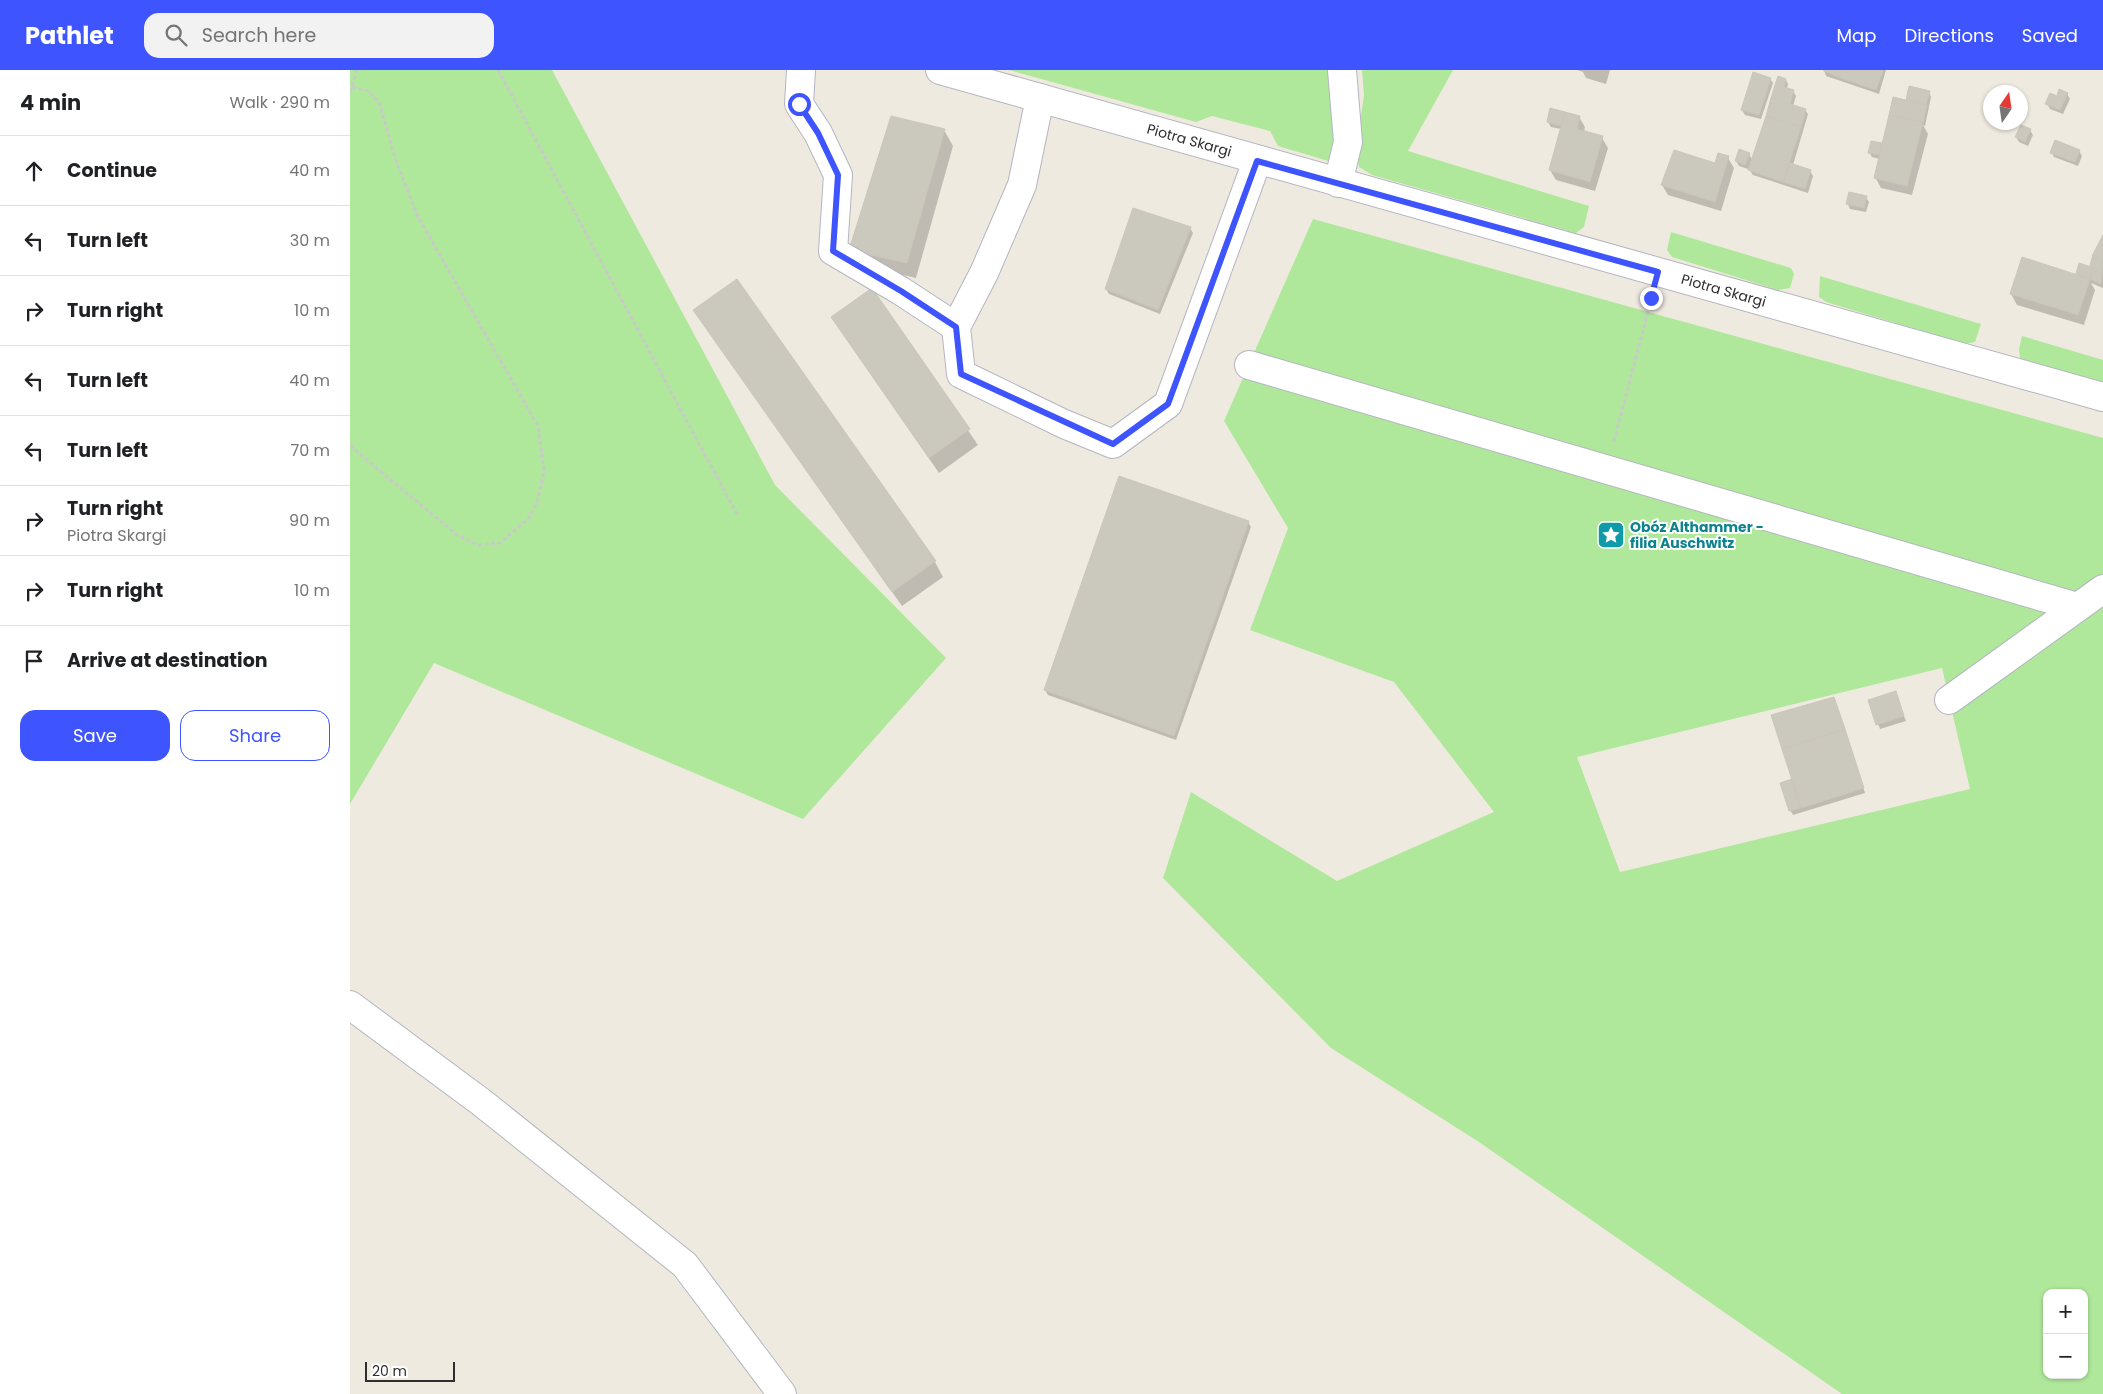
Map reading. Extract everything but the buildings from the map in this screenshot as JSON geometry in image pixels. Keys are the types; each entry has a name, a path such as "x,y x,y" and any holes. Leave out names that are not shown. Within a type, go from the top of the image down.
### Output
{"street":[{"path":"801,70 799,104 818,133 838,175 833,251 901,291 956,327"},
{"name":"Piotra Skargi","path":"940,70 1257,161 2103,397"},
{"path":"1338,183 1348,142 1342,70"},
{"path":"1040,98 1022,184 984,273 956,327 961,374 1113,444 1168,404 1257,161"},
{"path":"1249,365 2077,607"},
{"path":"1949,700 2103,588"},
{"path":"350,1005 481,1102 684,1265 782,1394"}],"path":[{"path":"350,92 357,70"},
{"path":"498,70 738,516"},
{"path":"350,446 457,535 478,545 500,543 529,518 537,503 544,471 538,426 418,217 394,158 379,102 369,91 352,87"},
{"path":"1607,470 1658,272"}],"green space":[{"path":"350,70 552,70 775,485 946,658 803,819 434,663 350,804"},
{"path":"1009,70 1329,70 1336,154 1328,161 1278,146 1270,131 1212,116 1196,122"},
{"path":"1362,70 1453,70 1408,151 1589,206 1584,227 1576,233 1372,175 1359,167 1356,152 1364,95"},
{"path":"1313,219 2103,438 2103,1394 1842,1394 1479,1142 1331,1048 1163,878 1191,792 1337,881 1494,812 1394,682 1250,630 1288,528 1224,421","holes":["1942,668 1970,789 1620,872 1577,757"]},
{"path":"1671,232 1791,268 1794,274 1790,288 1778,290 1672,257 1667,250"},
{"path":"1820,276 1981,324 1975,342 1965,344 1826,302 1819,297"},
{"path":"2022,336 2103,360 2103,384 2020,358 2019,349"}],"place":[{"name":"Obóz Althammer - filia Auschwitz","path":"1611,535"}],"route":[{"path":"799,104 818,133 838,175 833,251 901,291 956,327 961,374 1064,424 1113,444 1168,404 1257,161 1658,272 1651,298"}]}
